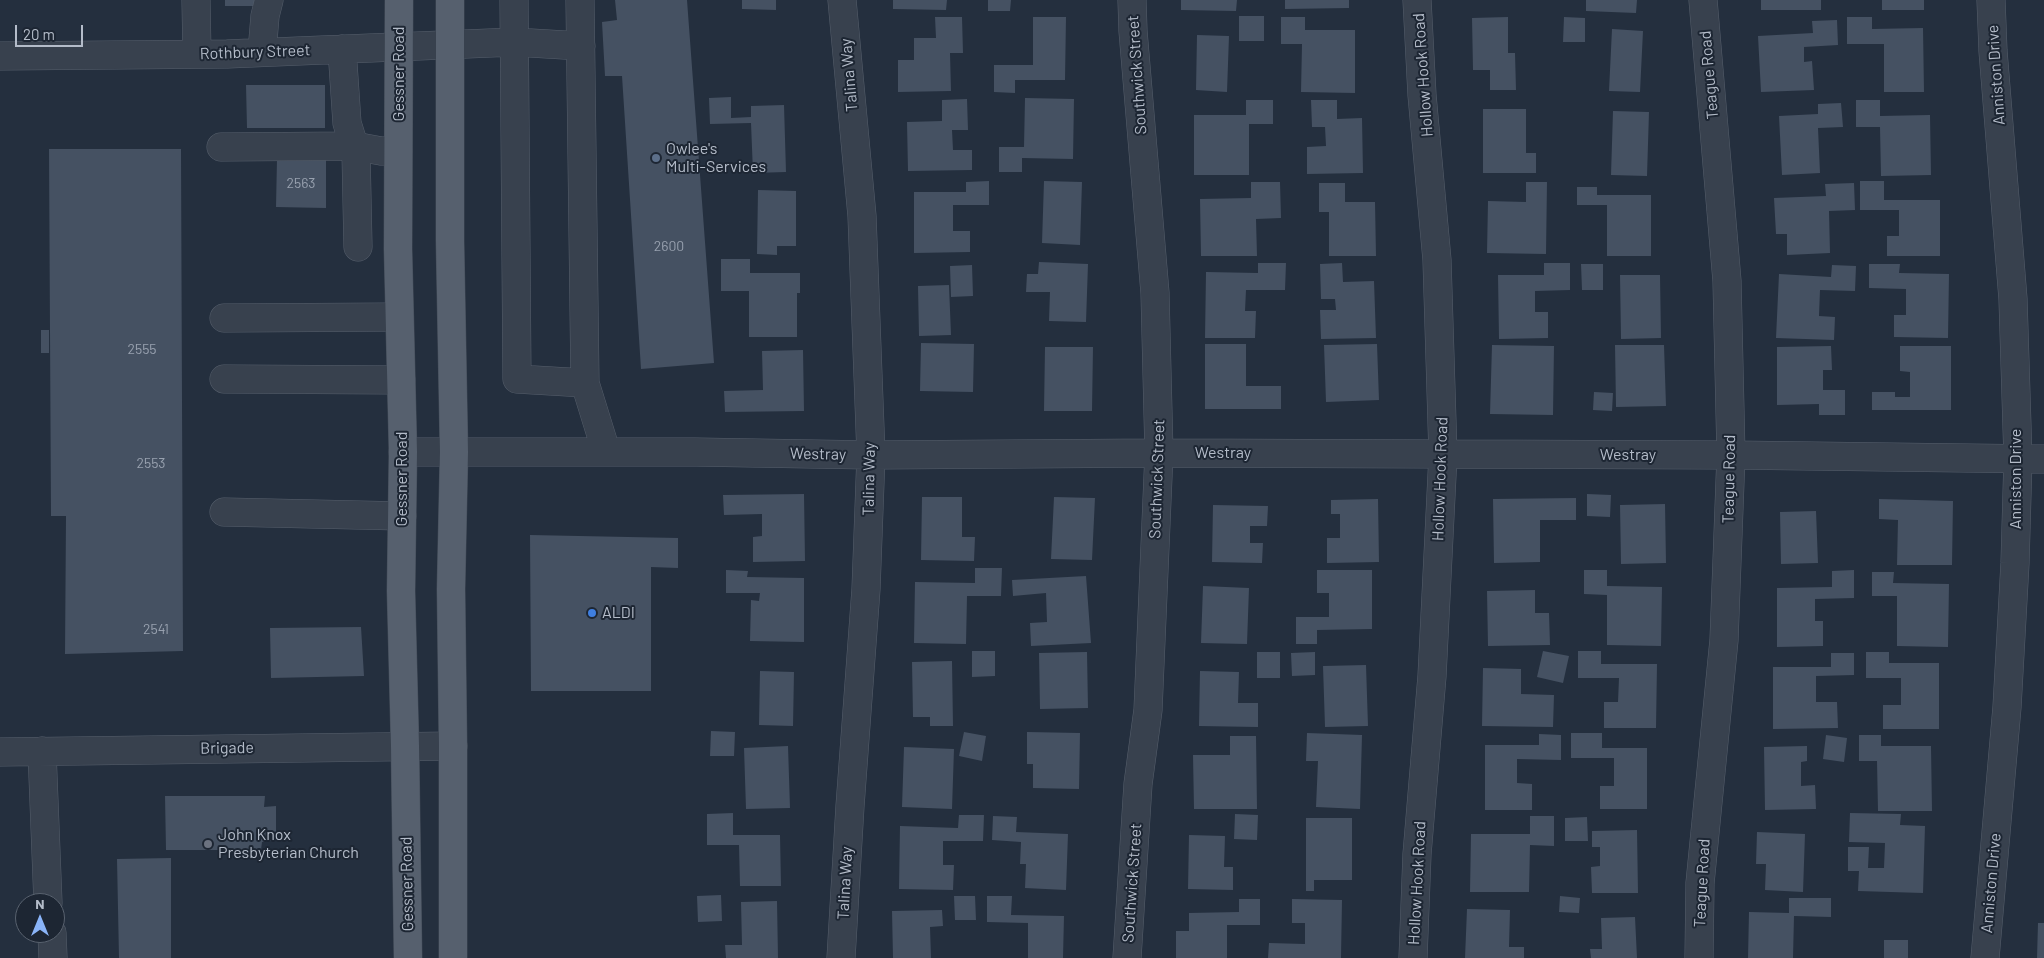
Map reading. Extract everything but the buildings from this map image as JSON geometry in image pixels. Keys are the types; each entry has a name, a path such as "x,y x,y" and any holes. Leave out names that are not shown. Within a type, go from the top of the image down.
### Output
{"main road":[{"name":"Gessner Road","path":"399,0 399,317 403,452 401,591 408,958"},
{"path":"450,0 450,241 454,452 451,589 453,958"}],"street":[{"path":"196,0 196,54"},
{"path":"262,52 265,16 269,0"},
{"path":"514,0 517,379 585,383"},
{"path":"580,0 585,383 606,451"},
{"name":"Talina Way","path":"841,958 866,588 870,455 862,216 842,0"},
{"name":"Southwick Street","path":"1127,958 1138,793 1148,710 1159,453 1155,293 1132,31 1132,0"},
{"name":"Hollow Hook Road","path":"1414,958 1417,854 1432,676 1443,455 1437,260 1422,95 1417,0"},
{"name":"Teague Road","path":"1699,958 1700,883 1724,640 1731,455 1727,281 1703,0"},
{"name":"Anniston Drive","path":"1985,958 2007,707 2015,563 2031,459 2013,299 1992,51 1991,0"},
{"name":"Rothbury Street","path":"0,56 196,54 514,42 581,46"},
{"path":"342,49 346,123 356,152 358,247"},
{"path":"221,147 354,146 381,151 398,151"},
{"path":"224,318 399,317"},
{"path":"224,379 401,380"},
{"name":"Westray","path":"403,452 606,451 870,455 1159,453 1731,455 2031,459"},
{"path":"224,512 402,516"},
{"name":"Brigade","path":"0,752 453,746"},
{"path":"42,751 48,893"},
{"path":"52,943 53,958"}],"place":[{"name":"Owlee's Multi-Services","path":"656,158"},
{"name":"ALDI","path":"592,613"},
{"name":"John Knox Presbyterian Church","path":"208,844"}]}
